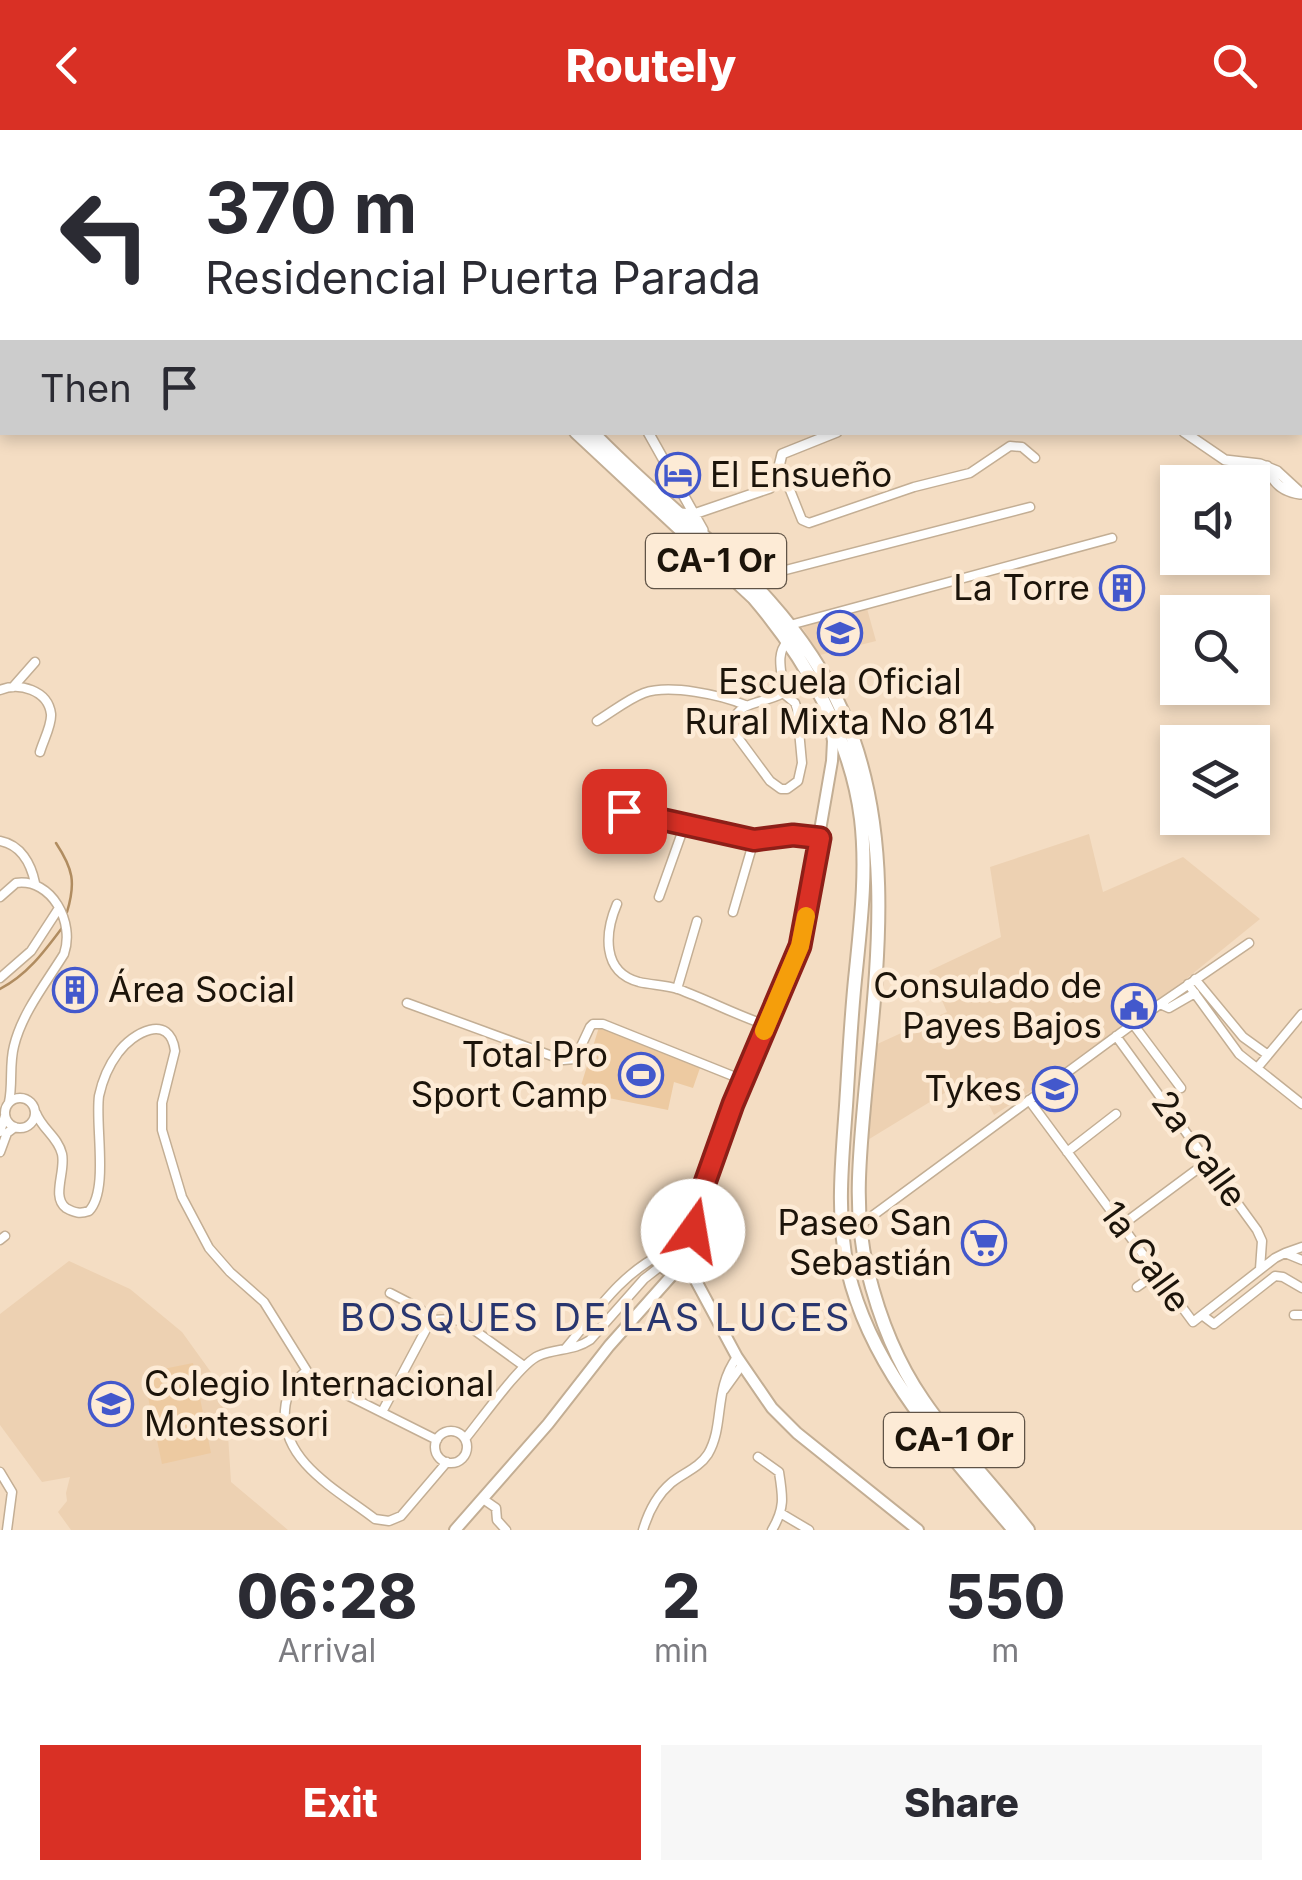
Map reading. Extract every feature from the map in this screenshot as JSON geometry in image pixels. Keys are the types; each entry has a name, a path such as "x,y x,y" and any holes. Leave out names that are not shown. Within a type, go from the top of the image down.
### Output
{"highway":[{"name":"CA-1 Or","path":"579,435 732,576 771,618 828,713 854,778 863,855 841,1171 849,1273 868,1329 901,1390 924,1422 1024,1529"},
{"name":"CA-1 Or","path":"596,435 687,513 708,540 751,579 790,625 844,715 864,775 876,840 879,922 859,1164 861,1241 884,1323 912,1383 1024,1529"}],"main road":[{"path":"673,1246 702,1191 743,1080 800,946 832,761 828,713"},
{"path":"832,761 847,761"},
{"path":"687,1252 702,1191"},
{"path":"462,1528 643,1308 666,1269 666,1248 681,1246 739,1361 772,1408 797,1433 918,1530"},
{"path":"666,1269 682,1272 688,1266"},
{"path":"666,1269 697,1284"}],"street":[{"path":"649,435 687,513 770,488 785,452 830,435"},
{"path":"1188,435 1225,460 1267,466 1302,494"},
{"path":"778,470 802,520 808,523 889,494 970,472 1010,446 1022,447 1035,458"},
{"path":"751,579 1030,507"},
{"path":"790,625 1112,538"},
{"path":"782,693 781,648 787,642"},
{"path":"782,670 798,660"},
{"path":"13,687 35,662"},
{"path":"0,690 6,686 32,690 45,698 52,716 40,752"},
{"path":"596,722 644,693 660,690 717,696 746,705"},
{"path":"782,693 797,709 802,763 798,781 787,790 773,785 733,730 736,711 782,693"},
{"path":"596,819 624,811 754,840 793,835 820,838"},
{"path":"659,897 685,824"},
{"path":"733,912 754,840"},
{"path":"0,841 10,843 26,858 35,883"},
{"path":"0,897 16,883 35,883 48,892 68,928 67,947 22,1021 11,1060 12,1088 0,1132"},
{"path":"617,904 608,935 610,959 626,977 676,989 766,1025"},
{"path":"0,978 30,951 59,908"},
{"path":"676,989 697,921"},
{"path":"860,1225 1249,942"},
{"path":"1192,982 1234,1048 1302,1104"},
{"path":"1160,1004 1169,1008 1198,991"},
{"path":"1198,991 1243,1037 1268,1055"},
{"path":"406,1003 563,1060 575,1059 590,1027 602,1024 743,1080"},
{"path":"1258,1068 1302,1014"},
{"path":"1133,1024 1181,1088"},
{"path":"12,1088 20,1098 31,1102 62,1153 60,1203 75,1213 89,1212 96,1204 99,1186 100,1095 104,1079 117,1054 132,1039 153,1029 169,1035 175,1051 163,1094 164,1139 182,1198 209,1248 264,1302 307,1370 324,1384 438,1440"},
{"name":"2a Calle","path":"1116,1036 1260,1235 1260,1270"},
{"path":"9,1102 20,1098"},
{"name":"1a Calle","path":"1029,1100 1193,1322 1260,1270 1302,1247"},
{"path":"27,1126 36,1114"},
{"path":"1067,1152 1116,1114"},
{"path":"5,1116 15,1127"},
{"path":"0,1152 7,1133 15,1127 46,1130"},
{"path":"1122,1225 1207,1162"},
{"path":"1285,1253 1302,1260"},
{"path":"565,1350 612,1292 644,1265 666,1269"},
{"path":"465,1439 524,1366 538,1356 580,1347 644,1279 666,1269"},
{"path":"1137,1287 1157,1273"},
{"path":"1202,1315 1214,1324 1275,1276 1299,1287 1292,1295"},
{"path":"390,1293 420,1308 431,1320"},
{"path":"382,1412 431,1320"},
{"path":"431,1320 464,1322 524,1366"},
{"path":"642,1530 658,1497 707,1455 727,1370 739,1361"},
{"path":"307,1370 293,1384 286,1402 285,1422 291,1444 304,1464 375,1519 389,1521 401,1516 446,1462"},
{"path":"451,1432 465,1439 464,1457 446,1462 438,1456 436,1445 441,1436 451,1432"},
{"path":"758,1457 778,1470 782,1514 772,1530"},
{"path":"0,1472 12,1492 7,1530"},
{"path":"484,1499 496,1508 497,1520 506,1530"},
{"path":"782,1514 809,1530"},
{"path":"371,1530 375,1519"}],"shaded area":[{"name":"Escuela Oficial Rural Mixta No 814","path":"866,605 876,641 820,655 800,624"},
{"path":"1089,834 1103,892 1183,857 1260,919 1116,1036 994,1115 974,1075 866,1141 873,1046 947,1012 929,971 1001,937 990,867"},
{"name":"Total Pro Sport Camp","path":"599,1027 700,1068 693,1088 674,1082 668,1110 579,1092"},
{"name":"Colegio Internacional Montessori","path":"69,1261 130,1289 182,1332 218,1382 228,1435 231,1482 288,1530 71,1530 58,1512 67,1501 70,1477 42,1482 0,1425 0,1314"},
{"path":"193,1363 211,1453 162,1464 143,1373"}],"waterway":[{"path":"56,843 71,876 67,912"},
{"path":"0,989 27,970 62,928"}],"slow traffic":[{"path":"764,1031 800,946 806,916"}],"place":[{"name":"El Ensueño","path":"678,475"},
{"name":"La Torre","path":"1122,588"},
{"name":"Escuela Oficial Rural Mixta No 814","path":"840,633"},
{"name":"Área Social","path":"75,990"},
{"name":"Consulado de Payes Bajos","path":"1134,1006"},
{"name":"Total Pro Sport Camp","path":"641,1075"},
{"name":"Tykes","path":"1055,1089"},
{"name":"Paseo San Sebastián","path":"984,1243"},
{"name":"Colegio Internacional Montessori","path":"111,1404"}],"district":[{"name":"BOSQUES DE LAS LUCES","path":"596,1318"}],"route":[{"path":"624,811 754,840 793,835 820,838 800,946 733,1104 702,1191 693,1231"}]}
